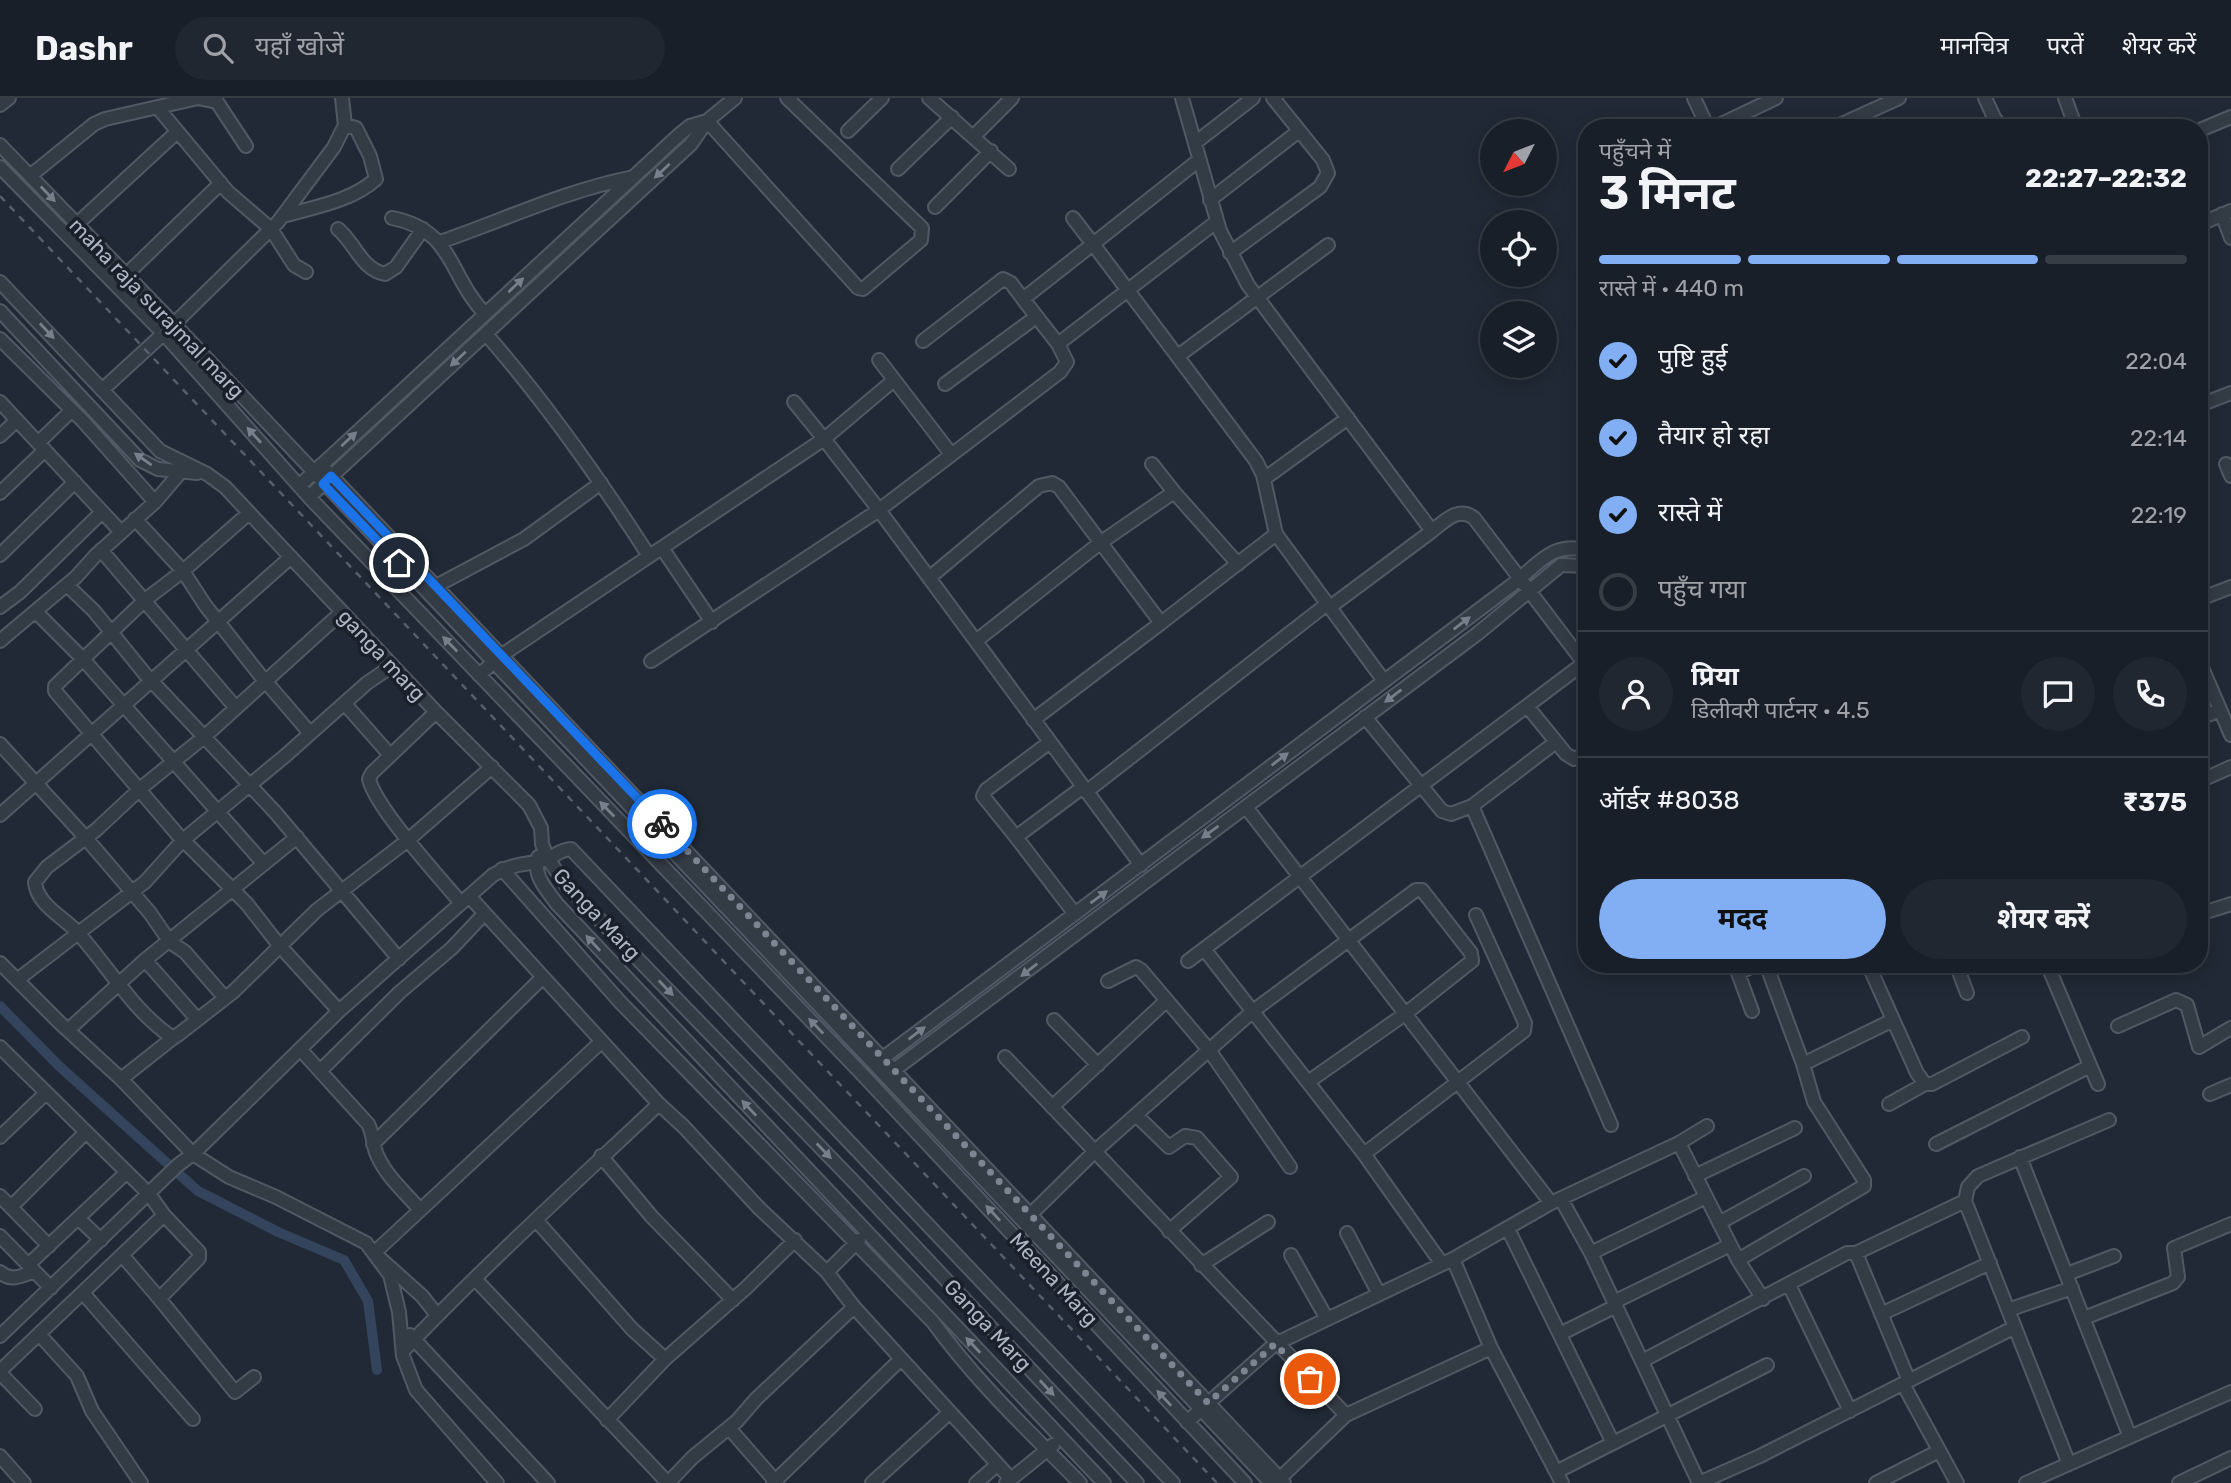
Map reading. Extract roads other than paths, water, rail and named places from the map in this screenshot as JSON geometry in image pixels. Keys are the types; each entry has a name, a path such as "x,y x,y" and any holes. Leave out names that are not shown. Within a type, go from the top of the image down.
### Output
{"street":[{"path":"0,104 9,98"},
{"path":"30,176 94,124 105,119 198,98 217,102 246,146"},
{"path":"102,390 164,334 283,216 302,186 325,161 345,125 342,98"},
{"path":"309,497 691,144 707,121 735,98"},
{"path":"707,121 858,288 863,289 921,240 922,228 786,98"},
{"path":"848,131 882,98"},
{"path":"929,98 1009,169"},
{"path":"974,136 1012,98"},
{"path":"1182,98 1216,222 1230,253 1257,297 1432,531"},
{"path":"1195,143 1254,98"},
{"path":"1230,253 1326,180 1327,167 1273,98"},
{"path":"1694,98 1706,119"},
{"path":"1730,119 1776,98"},
{"path":"1853,119 1899,98"},
{"path":"1986,98 1995,119"},
{"path":"2065,98 2073,119"},
{"path":"158,108 221,183 271,229 292,262 306,272"},
{"path":"898,169 952,117"},
{"path":"2208,127 2231,117"},
{"path":"299,486 634,176 690,126 707,121"},
{"path":"283,216 331,202 365,188 376,179 363,139 356,128 345,125"},
{"path":"1210,200 1299,131"},
{"path":"77,225 177,132"},
{"name":"maha raja surajmal marg","path":"0,145 317,469"},
{"path":"936,207 990,151"},
{"path":"1023,299 1199,160"},
{"name":"maha raja surajmal marg","path":"0,167 164,334 309,497 479,675"},
{"path":"440,242 524,213 574,191 634,176"},
{"path":"126,275 221,183"},
{"path":"2208,221 2226,213 2231,238"},
{"path":"392,218 423,229 440,242 450,256 467,293 485,314"},
{"path":"1073,218 1255,461 1264,479 1276,534 1384,681"},
{"path":"1058,344 1216,222"},
{"path":"338,229 370,268 384,274 396,267 423,229"},
{"path":"1178,356 1328,245"},
{"path":"651,662 879,510 1063,370 1066,358 1011,283 1003,279 923,341"},
{"name":"ganga marg","path":"0,282 160,451 184,469"},
{"path":"945,384 1036,317"},
{"path":"4,318 0,338 72,410 155,502"},
{"name":"ganga marg","path":"4,318 140,460 158,469 184,469 207,474 225,487 537,816 542,845"},
{"path":"485,334 528,382 601,483 649,556"},
{"path":"879,360 951,454"},
{"path":"479,675 498,658 824,439 894,380"},
{"path":"2208,399 2231,393"},
{"path":"0,402 121,532"},
{"path":"794,402 879,510 1140,865"},
{"path":"0,493 72,410"},
{"path":"1264,479 1348,418"},
{"path":"0,436 17,420"},
{"path":"1152,464 1238,564"},
{"path":"0,641 67,585 101,550 155,502 184,469"},
{"path":"317,469 1278,1482 1346,1415 1491,1348"},
{"path":"327,480 436,586 498,658"},
{"path":"0,555 75,482"},
{"path":"436,586 524,539 601,483"},
{"path":"929,578 1045,484 1059,486 1161,623"},
{"path":"975,641 1100,542 1174,492"},
{"path":"0,607 13,599 103,512"},
{"path":"250,513 145,600 55,686 55,691 183,840 233,890 338,1011"},
{"path":"1016,837 1085,790 1328,606 1458,513 1469,514 1578,655"},
{"path":"135,519 183,571 219,622 310,733"},
{"path":"1033,720 1276,534"},
{"path":"863,1075 1520,579 1549,554 1569,546 1578,548"},
{"path":"662,548 712,622"},
{"path":"101,550 236,708"},
{"path":"0,815 291,557"},
{"path":"874,1087 1477,634 1561,565 1578,566"},
{"path":"67,585 152,682 297,837 399,959"},
{"path":"2208,596 2231,587"},
{"path":"36,612 82,659 264,864"},
{"path":"173,1038 159,1028 118,985 78,932 56,915 35,888 34,882 47,867 85,838 267,682 342,612"},
{"path":"17,980 131,894 183,840 367,684 392,666"},
{"path":"1188,961 1578,671"},
{"name":"Meena Marg","path":"479,675 863,1075 1245,1483"},
{"path":"2208,682 2231,735"},
{"path":"345,704 390,755"},
{"path":"1527,706 1556,742 1574,759 1578,757"},
{"path":"2208,715 2220,710"},
{"path":"436,712 372,773 370,783 408,840 465,900 484,914 600,1042 759,1208 827,1272 854,1307 997,1465 1008,1481 1062,1439"},
{"path":"1365,717 1420,786 1445,812 1451,814 1472,806 1556,742"},
{"path":"1050,742 986,790 983,796 1075,914"},
{"path":"0,744 150,913 170,942 185,953 225,998"},
{"path":"121,1079 225,998 317,910 408,840 492,767"},
{"path":"2208,777 2231,767"},
{"path":"1472,806 1611,1125"},
{"path":"1245,807 1456,1083 1556,1201 1591,1253 1699,1483 1760,1456 2015,1327"},
{"path":"68,1030 145,960 297,837"},
{"name":"Ganga Marg","path":"542,845 540,881 557,904 1104,1483"},
{"path":"0,1336 193,1154 338,1011 465,900 502,869 513,864 542,860 566,849 576,853 1173,1483"},
{"name":"Ganga Marg","path":"542,860 856,1184 1137,1483"},
{"path":"502,869 621,1003 933,1322 962,1362 992,1396 1080,1483"},
{"path":"1012,1233 1094,1152 1253,1011 1416,890 1425,892 1471,953 1472,961 1405,1014 1307,1082"},
{"path":"2208,911 2231,904"},
{"path":"321,1070 400,992 453,948 484,914"},
{"path":"1364,1154 1524,1031 1525,1023 1476,915"},
{"path":"1204,949 1447,1262 1559,1477 1613,1443 1767,1366"},
{"path":"145,960 197,1019"},
{"path":"0,963 121,1079 193,1154 229,1177 331,1223 366,1243 390,1275 403,1351 416,1390 498,1483"},
{"path":"1108,981 1136,967 1141,970 1209,1050 1290,1167"},
{"path":"1738,973 1752,1011"},
{"path":"1738,1260 1864,1186 1864,1180 1814,1102 1769,973"},
{"path":"1872,973 1917,1073 1925,1084"},
{"path":"1959,973 1967,993"},
{"path":"2051,973 2098,1084"},
{"path":"373,1144 543,977"},
{"path":"2118,1026 2176,1000 2187,1006 2199,1046 2231,1028"},
{"path":"1052,1107 1166,1001"},
{"path":"1054,1020 1098,1065"},
{"path":"1803,1064 1893,1020"},
{"path":"1889,1104 2022,1037"},
{"path":"374,1253 600,1042"},
{"path":"300,1049 368,1124 383,1166 420,1210"},
{"path":"3,1056 46,1093 127,1172 199,1252 194,1263 158,1297"},
{"path":"1004,1057 1275,1344 1346,1415"},
{"path":"1936,1144 2090,1066"},
{"path":"2210,1094 2231,1085"},
{"path":"0,1137 46,1093"},
{"path":"403,1351 601,1156 659,1104"},
{"path":"1136,1115 1169,1147 1185,1136 1196,1138 1231,1177 1169,1231"},
{"path":"2069,1464 1965,1201 1968,1188 1978,1176 2109,1119"},
{"path":"1187,1422 1275,1344 1447,1262 1556,1201 1679,1143 1707,1126"},
{"path":"1695,1176 1795,1128"},
{"path":"11,1207 86,1132"},
{"path":"1679,1143 1738,1260 1763,1299"},
{"path":"601,1156 652,1217 733,1300"},
{"path":"2020,1157 2130,1437"},
{"path":"0,1272 7,1278 13,1278 31,1268 48,1246 127,1172"},
{"path":"1719,1223 1804,1175"},
{"path":"0,1196 48,1246"},
{"path":"1591,1253 1706,1197"},
{"path":"1642,1361 1847,1253 1856,1253 1965,1201"},
{"path":"35,1409 0,1372 164,1215"},
{"path":"78,1219 101,1240"},
{"path":"536,1220 632,1329 664,1359"},
{"path":"1201,1265 1268,1222"},
{"path":"2084,1318 2173,1283 2178,1277 2174,1248 2231,1224"},
{"path":"1508,1228 1613,1443"},
{"path":"827,1272 867,1233"},
{"path":"1347,1233 1379,1294"},
{"path":"0,1236 51,1288"},
{"path":"607,1420 664,1359 733,1300 795,1240"},
{"path":"1560,1334 1730,1245"},
{"path":"374,1253 422,1296 437,1315"},
{"path":"1856,1253 1906,1382 1957,1483"},
{"path":"122,1255 235,1392 254,1377"},
{"path":"1291,1255 1327,1319"},
{"path":"2067,1274 2114,1256"},
{"path":"1881,1314 1990,1263"},
{"path":"476,1280 668,1483 854,1307"},
{"path":"1789,1285 1850,1411"},
{"path":"2008,1310 2072,1288"},
{"path":"83,1293 193,1419"},
{"path":"400,1326 548,1483"},
{"path":"39,1334 77,1376 92,1411 141,1483"},
{"path":"729,1428 775,1482 901,1359"},
{"path":"2026,1483 2231,1392"},
{"path":"872,1483 949,1413"},
{"path":"1876,1483 1939,1451"},
{"path":"0,1456 24,1483"},
{"path":"2180,1483 2231,1458"},
{"path":"976,1483 997,1465"}],"waterway":[{"path":"0,1006 59,1066 168,1164"},
{"path":"180,1175 198,1191 278,1232 344,1260 368,1301 377,1370"}],"railway":[{"path":"0,196 1217,1483"}]}
